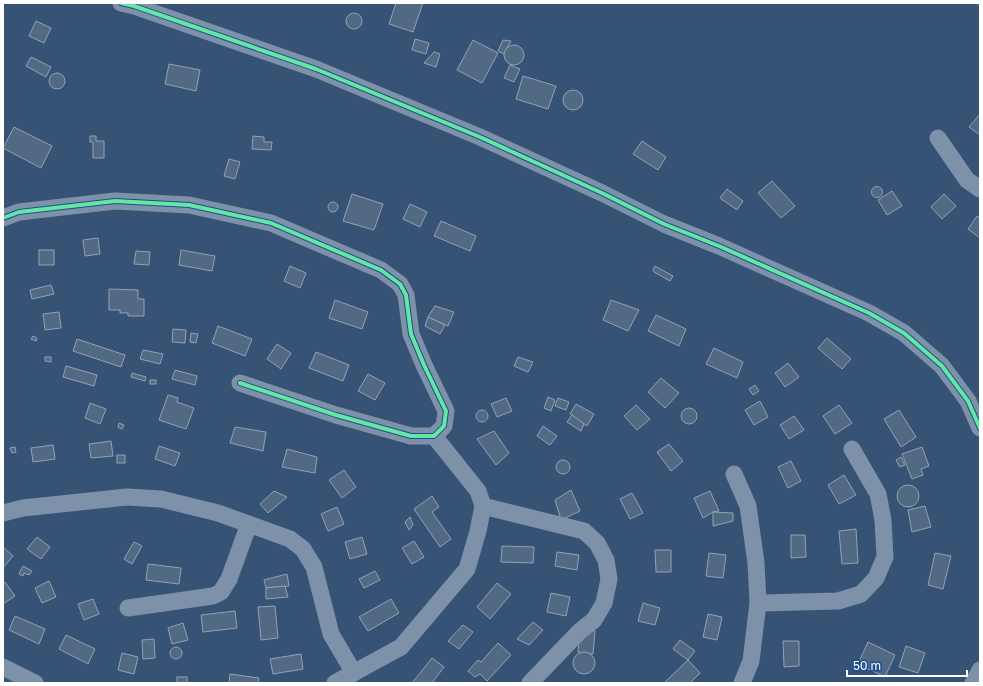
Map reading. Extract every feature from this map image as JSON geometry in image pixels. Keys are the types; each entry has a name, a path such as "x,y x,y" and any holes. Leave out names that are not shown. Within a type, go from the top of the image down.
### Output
{"street":[{"path":"121,3 134,6 316,69 472,134 602,193 664,224 719,246 869,313 904,333 942,366 968,401 980,428"},
{"path":"938,138 967,180 980,189"},
{"path":"3,218 19,212 115,201 189,205 272,223 381,270 400,284 406,295 411,334 446,411 444,426 434,436 411,436 336,415 240,383"},
{"path":"335,683 401,647 467,569 478,531 483,506 478,491 434,436"},
{"path":"758,604 838,601 861,594 876,578 885,557 883,520 878,494 852,449"},
{"path":"734,474 748,506 756,563 758,604 751,661 742,683"},
{"path":"3,513 23,508 127,497 161,499 218,513 290,539 303,549 314,567 331,634 354,673"},
{"path":"483,506 584,531 597,543 606,560 609,579 604,603 594,620 580,631 530,683"},
{"path":"128,608 213,596 222,592 229,579 249,524"},
{"path":"3,667 35,683"},
{"path":"973,683 980,670"}],"building":[{"path":"396,3 423,3 413,32 389,24"},
{"path":"351,13 357,13 362,18 360,27 357,29 351,29 346,24 346,18"},
{"path":"36,21 51,28 44,43 29,36"},
{"path":"415,39 429,43 426,54 412,50"},
{"path":"473,40 498,53 482,83 457,70"},
{"path":"503,40 511,41 504,54 498,51"},
{"path":"514,45 521,48 524,55 521,62 514,65 507,62 504,55 507,48"},
{"path":"434,52 440,54 436,67 424,63"},
{"path":"31,57 51,67 46,77 26,66"},
{"path":"169,64 200,70 196,91 165,84"},
{"path":"510,65 520,69 514,82 504,78"},
{"path":"57,73 63,75 65,81 63,87 57,89 51,87 49,81 51,75"},
{"path":"523,76 556,86 548,109 516,99"},
{"path":"573,90 580,93 583,100 580,107 573,110 566,107 563,100 566,93"},
{"path":"980,114 980,135 969,127"},
{"path":"14,127 52,146 41,168 3,148"},
{"path":"90,136 96,136 96,141 104,141 104,158 93,158 93,142 90,142"},
{"path":"253,136 264,137 264,142 272,142 271,150 252,149"},
{"path":"642,141 666,157 658,170 633,154"},
{"path":"229,159 240,162 235,179 224,176"},
{"path":"772,181 795,206 781,218 758,193"},
{"path":"877,186 881,188 883,192 881,196 877,198 873,196 871,192 873,188"},
{"path":"727,189 743,201 737,210 720,198"},
{"path":"892,191 902,206 887,215 878,200"},
{"path":"352,194 383,204 374,230 343,221"},
{"path":"944,194 956,206 942,219 931,207"},
{"path":"331,202 335,202 337,203 337,211 331,212 328,209 328,205"},
{"path":"410,204 427,212 420,227 403,219"},
{"path":"977,216 980,218 980,238 968,229"},
{"path":"441,221 476,236 470,251 434,236"},
{"path":"98,238 100,254 85,256 83,240"},
{"path":"39,250 54,250 54,265 39,265"},
{"path":"181,250 215,256 212,271 179,265"},
{"path":"136,251 150,252 149,265 134,264"},
{"path":"290,266 306,273 300,288 284,281"},
{"path":"655,266 673,276 670,281 654,272 653,270"},
{"path":"51,285 54,294 32,299 30,290"},
{"path":"109,289 138,290 138,299 144,299 144,316 128,316 128,313 120,313 120,310 109,310"},
{"path":"335,300 368,312 362,329 329,318"},
{"path":"611,300 639,310 628,331 603,320"},
{"path":"435,306 454,312 448,326 428,317"},
{"path":"59,312 61,328 45,330 43,314"},
{"path":"656,315 686,329 679,346 648,331"},
{"path":"428,317 445,325 440,334 425,326"},
{"path":"218,326 252,339 245,356 212,343"},
{"path":"173,329 186,330 185,343 172,342"},
{"path":"191,333 198,334 196,343 190,342"},
{"path":"33,336 37,338 36,341 31,339"},
{"path":"827,338 851,359 842,369 818,348"},
{"path":"77,339 125,355 121,367 73,351"},
{"path":"277,344 291,353 281,369 267,359"},
{"path":"714,348 743,362 737,378 706,364"},
{"path":"143,350 163,354 160,364 140,359"},
{"path":"316,352 349,365 343,381 309,368"},
{"path":"45,357 51,357 51,362 45,361"},
{"path":"518,357 533,362 528,372 514,366"},
{"path":"788,363 799,377 785,387 775,373"},
{"path":"66,366 97,375 94,386 63,377"},
{"path":"175,370 197,376 195,385 172,379"},
{"path":"132,373 146,377 145,381 131,377"},
{"path":"368,374 385,383 375,400 358,391"},
{"path":"661,378 679,393 665,408 648,392"},
{"path":"150,380 156,380 156,384 150,384"},
{"path":"755,385 759,391 753,395 749,389"},
{"path":"168,395 178,398 177,402 194,408 186,429 159,420"},
{"path":"548,397 555,400 551,411 544,408"},
{"path":"506,398 512,411 497,417 491,404"},
{"path":"558,398 569,402 566,410 555,406"},
{"path":"760,401 768,417 754,425 745,410"},
{"path":"90,403 106,409 100,424 85,418"},
{"path":"576,404 594,414 587,426 570,414"},
{"path":"636,405 650,419 637,430 624,416"},
{"path":"839,405 852,423 835,434 823,416"},
{"path":"686,408 692,408 697,413 695,422 692,424 686,424 681,419 681,413"},
{"path":"480,410 484,410 488,416 484,422 480,422 476,418 476,414"},
{"path":"899,410 916,437 901,447 884,419"},
{"path":"572,415 584,424 581,431 567,422"},
{"path":"794,416 804,430 789,439 780,425"},
{"path":"119,423 124,425 122,429 118,427"},
{"path":"543,426 557,436 550,445 537,436"},
{"path":"235,427 266,432 263,451 230,443"},
{"path":"494,431 509,453 496,465 477,439"},
{"path":"111,441 113,456 91,458 89,444"},
{"path":"669,444 683,461 671,471 657,452"},
{"path":"53,445 55,459 33,462 31,448"},
{"path":"159,446 180,453 175,466 155,459"},
{"path":"15,447 16,452 12,453 10,448"},
{"path":"922,447 929,466 921,469 923,475 912,479 902,454"},
{"path":"287,449 317,457 315,473 282,467"},
{"path":"117,455 125,455 125,463 117,463"},
{"path":"901,457 905,465 900,467 896,460"},
{"path":"563,460 568,462 570,467 568,472 563,474 558,472 556,467 558,462"},
{"path":"791,461 801,481 788,488 778,467"},
{"path":"344,470 356,487 342,498 329,480"},
{"path":"844,475 856,495 839,504 828,485"},
{"path":"908,485 916,488 919,496 916,504 908,507 900,504 897,496 900,488"},
{"path":"571,490 580,511 561,520 555,500"},
{"path":"274,491 287,497 268,513 260,504"},
{"path":"710,491 719,511 713,512 703,518 694,498"},
{"path":"632,493 643,513 630,519 620,499"},
{"path":"432,496 439,507 432,512 451,539 440,547 414,509"},
{"path":"925,506 931,527 912,532 908,510"},
{"path":"337,507 344,524 328,531 321,514"},
{"path":"713,512 733,513 733,521 713,526"},
{"path":"410,517 413,525 409,530 405,522"},
{"path":"856,529 858,563 842,564 839,531"},
{"path":"791,535 805,535 806,557 791,558"},
{"path":"37,537 50,547 41,559 27,549"},
{"path":"362,537 367,554 350,559 345,542"},
{"path":"414,541 424,557 412,564 402,548"},
{"path":"134,542 142,546 132,564 124,559"},
{"path":"502,546 534,547 533,563 501,562"},
{"path":"3,547 13,556 3,568"},
{"path":"655,550 671,550 671,572 656,572"},
{"path":"557,552 579,555 577,570 555,566"},
{"path":"709,553 726,555 723,578 706,576"},
{"path":"935,553 951,556 943,589 928,585"},
{"path":"148,564 181,568 179,584 146,580"},
{"path":"23,566 32,571 29,575 24,573 23,576 19,574"},
{"path":"375,571 380,580 364,588 359,579"},
{"path":"287,574 289,586 266,588 264,580"},
{"path":"49,581 56,597 42,603 35,588"},
{"path":"5,582 15,596 3,604 3,584"},
{"path":"497,583 511,594 490,619 477,607"},
{"path":"285,586 288,597 266,599 266,588"},
{"path":"551,593 570,597 566,616 547,612"},
{"path":"93,599 99,614 84,620 78,604"},
{"path":"391,599 399,613 368,631 359,617"},
{"path":"643,603 660,608 655,625 638,621"},
{"path":"275,606 278,638 261,640 258,607"},
{"path":"235,611 237,628 203,632 201,615"},
{"path":"708,614 722,617 717,640 703,637"},
{"path":"15,616 45,629 39,644 9,630"},
{"path":"533,622 543,630 529,645 517,639"},
{"path":"183,623 188,640 172,644 168,628"},
{"path":"463,625 473,632 459,649 448,641"},
{"path":"580,631 595,631 593,654 578,652"},
{"path":"66,635 95,649 88,664 59,649"},
{"path":"154,639 155,658 143,659 142,640"},
{"path":"680,640 695,651 688,660 673,649"},
{"path":"783,641 799,641 799,666 784,667"},
{"path":"868,642 895,655 885,677 858,664"},
{"path":"498,643 511,655 487,681 480,674 475,677 468,671 478,660 481,662"},
{"path":"906,646 925,653 918,673 899,667"},
{"path":"176,647 180,649 182,653 180,657 176,659 172,657 170,653 172,649"},
{"path":"584,652 592,655 595,663 592,671 584,674 576,671 573,663 576,655"},
{"path":"122,653 138,657 134,674 118,670"},
{"path":"301,654 303,669 273,674 270,659"},
{"path":"432,658 444,667 432,683 412,683"},
{"path":"688,660 700,673 690,683 664,683"},
{"path":"230,674 259,678 258,683 229,683"},
{"path":"177,677 187,677 187,683 177,683"}],"waterway":[{"path":"976,3 980,5"}],"cycle path":[{"path":"121,3 134,6 316,69 480,137 602,193 664,224 719,246 869,313 904,333 942,366 968,401 980,428"},
{"path":"3,218 19,212 115,201 189,205 271,223 381,270 400,284 406,295 411,334 446,411 444,426 434,436 411,436 336,415 240,383"}]}
